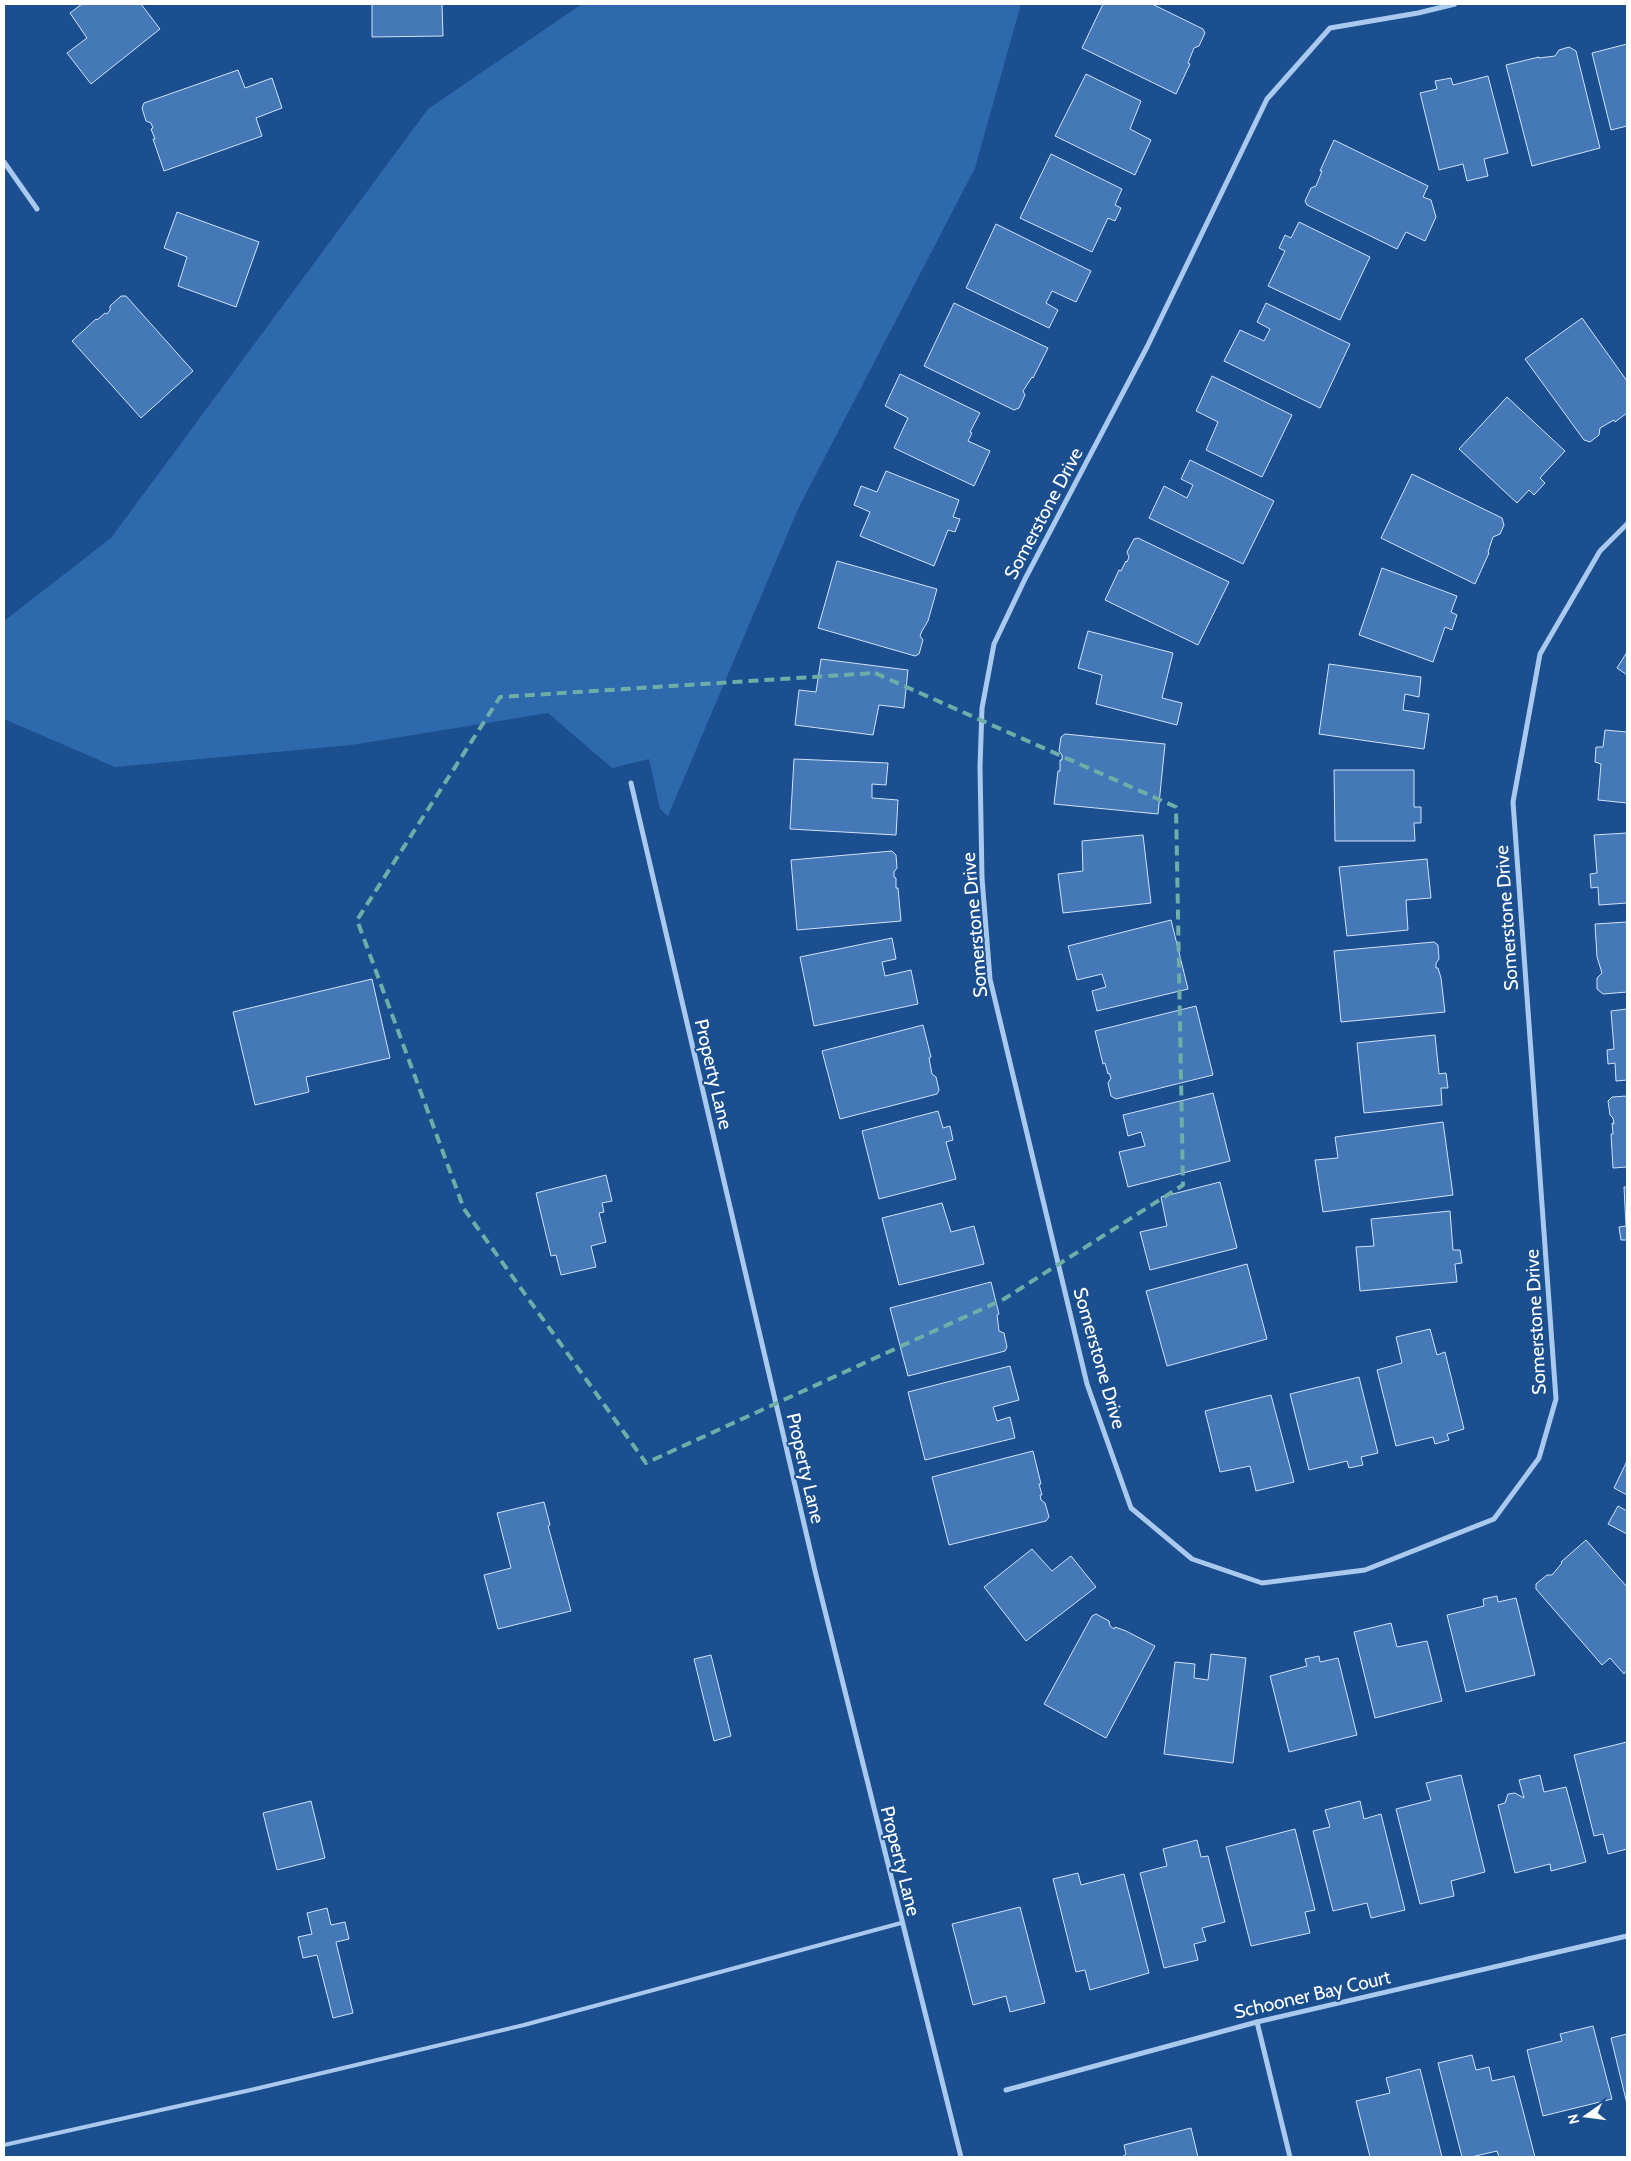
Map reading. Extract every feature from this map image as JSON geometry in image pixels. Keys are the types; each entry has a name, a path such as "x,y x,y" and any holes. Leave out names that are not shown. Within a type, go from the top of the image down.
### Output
{"street":[{"name":"Somerstone Drive","path":"1455,4 1418,13 1330,28 1267,99 1147,347 1025,579 994,644 982,708 980,767 982,878 990,979 1087,1384 1131,1508 1192,1559 1262,1583 1365,1570 1494,1519 1539,1458 1556,1399 1512,802 1540,654 1600,551 1627,524"},
{"path":"4,162 37,209"},
{"name":"Property Lane","path":"631,783 816,1575 901,1923 961,2157"},
{"name":"Schooner Bay Court","path":"1006,2090 1257,2022 1627,1936"},
{"path":"1257,2022 1290,2157"}],"lane":[{"path":"4,2145 255,2089 524,2025 901,1923"}],"highlighted area":[{"path":"875,673 1176,807 1183,1185 1004,1299 646,1463 464,1209 357,920 500,697"}],"shaded area":[{"path":"582,4 1021,4 975,168 798,509 668,816 660,809 649,759 612,768 548,713 351,745 115,767 4,719 4,621 111,538 428,109"}],"building":[{"path":"82,4 141,4 160,29 91,84 67,53 87,38 70,13"},
{"path":"372,4 442,4 443,36 372,37"},
{"path":"1103,4 1152,4 1203,29 1205,33 1199,46 1194,48 1188,63 1190,64 1176,94 1082,48"},
{"path":"1627,44 1627,126 1611,130 1592,53"},
{"path":"1569,47 1576,51 1600,148 1532,166 1506,65 1539,57 1555,56 1559,50"},
{"path":"238,70 245,88 272,78 282,108 256,118 262,136 164,171 153,139 155,139 151,129 153,128 151,123 146,121 142,108 144,103"},
{"path":"1086,74 1141,101 1130,129 1151,140 1135,175 1055,136"},
{"path":"1488,76 1508,153 1484,159 1488,176 1467,181 1463,164 1439,170 1420,93 1437,89 1435,81 1451,78 1453,85"},
{"path":"1334,140 1428,186 1423,197 1431,200 1436,217 1425,241 1406,232 1397,249 1307,205 1305,201 1311,188 1316,186 1322,171 1320,171"},
{"path":"1051,154 1122,189 1115,205 1121,208 1115,221 1108,218 1092,252 1020,218"},
{"path":"177,212 259,242 236,307 178,286 187,257 164,248"},
{"path":"1299,222 1370,257 1340,320 1268,286 1285,251 1279,248 1285,235 1291,238"},
{"path":"996,224 1091,271 1076,302 1052,291 1046,303 1058,310 1049,328 966,288"},
{"path":"121,296 126,296 193,371 141,418 72,341 96,319 105,313 107,314 110,306"},
{"path":"954,303 1048,348 1033,378 1023,391 1025,395 1019,408 1014,410 924,366"},
{"path":"1266,303 1350,344 1320,408 1224,361 1240,330 1264,341 1270,329 1257,322"},
{"path":"1582,318 1627,381 1627,413 1615,422 1614,420 1600,428 1599,435 1590,442 1584,440 1525,359"},
{"path":"900,374 980,413 970,432 972,433 968,441 990,451 974,486 894,448 908,418 885,406"},
{"path":"1212,376 1292,415 1262,477 1206,450 1218,422 1196,411"},
{"path":"1507,397 1565,451 1540,478 1545,483 1534,495 1529,490 1517,503 1459,449"},
{"path":"1190,460 1274,501 1243,564 1149,518 1164,486 1187,498 1193,485 1181,479"},
{"path":"886,471 959,500 953,517 960,519 955,532 948,530 934,566 860,536 870,512 854,505 861,486 877,492"},
{"path":"1412,474 1502,518 1504,525 1500,534 1493,537 1489,553 1475,584 1381,538"},
{"path":"1138,538 1229,582 1198,645 1105,600 1119,570 1121,571 1127,562 1129,557 1127,552 1134,539"},
{"path":"837,561 937,589 928,621 920,636 923,640 919,654 915,656 818,628"},
{"path":"1382,568 1457,596 1451,612 1457,615 1452,630 1445,627 1433,662 1359,635"},
{"path":"1088,631 1173,653 1162,698 1182,703 1177,725 1096,704 1102,675 1078,668"},
{"path":"1627,652 1627,675 1617,668"},
{"path":"821,659 908,670 904,708 879,705 873,735 795,725 799,690 816,692"},
{"path":"1329,664 1421,677 1419,697 1405,694 1403,710 1429,714 1424,749 1319,734"},
{"path":"1605,730 1627,732 1627,803 1598,800 1601,764 1595,762 1596,747 1603,747"},
{"path":"1065,734 1165,744 1158,814 1054,804 1060,760 1062,760 1062,755 1059,751 1061,737"},
{"path":"794,759 888,763 886,785 872,784 872,798 898,800 896,835 790,829"},
{"path":"1334,770 1414,770 1414,807 1421,807 1421,823 1414,823 1415,841 1335,841"},
{"path":"1627,833 1627,903 1599,905 1598,887 1591,888 1590,874 1597,873 1594,835"},
{"path":"1143,835 1151,903 1063,913 1058,874 1083,871 1082,841"},
{"path":"892,851 896,855 897,868 894,872 894,877 896,878 896,888 898,888 901,921 797,930 791,860"},
{"path":"1427,859 1431,898 1406,900 1408,930 1347,936 1339,867"},
{"path":"1171,920 1188,989 1097,1011 1092,991 1106,987 1102,974 1077,980 1068,946"},
{"path":"1627,922 1627,992 1603,994 1597,989 1597,978 1602,973 1597,957 1595,924"},
{"path":"892,938 896,959 882,962 885,976 911,970 918,1004 814,1026 800,957"},
{"path":"1434,942 1438,945 1439,959 1436,963 1436,968 1438,968 1441,978 1445,1012 1341,1022 1334,951"},
{"path":"372,979 390,1058 306,1077 309,1092 255,1105 233,1012"},
{"path":"1196,1006 1213,1075 1116,1099 1111,1096 1108,1083 1111,1078 1105,1063 1103,1064 1095,1031"},
{"path":"1627,1009 1627,1080 1616,1081 1615,1063 1608,1064 1607,1050 1614,1049 1611,1011"},
{"path":"923,1025 931,1057 929,1058 932,1074 936,1077 939,1090 937,1094 840,1119 822,1051"},
{"path":"1435,1035 1439,1074 1446,1073 1448,1088 1441,1088 1442,1105 1364,1113 1357,1043"},
{"path":"1213,1093 1230,1161 1128,1187 1119,1152 1145,1146 1141,1132 1128,1136 1123,1115"},
{"path":"1627,1096 1627,1167 1613,1168 1611,1134 1613,1134 1612,1123 1614,1124 1613,1118 1610,1115 1608,1101 1612,1097"},
{"path":"938,1111 943,1128 950,1126 953,1140 946,1142 956,1179 879,1199 862,1131"},
{"path":"1443,1122 1453,1195 1323,1212 1315,1160 1338,1158 1335,1137"},
{"path":"606,1175 612,1201 602,1203 604,1212 599,1213 606,1242 591,1246 596,1267 561,1275 556,1255 551,1256 536,1193"},
{"path":"1220,1182 1237,1248 1150,1270 1140,1232 1167,1226 1161,1197"},
{"path":"1624,1187 1627,1187 1627,1240 1621,1240 1619,1227 1626,1226"},
{"path":"942,1203 951,1232 974,1226 984,1264 899,1285 882,1218"},
{"path":"1450,1211 1453,1250 1460,1250 1462,1263 1455,1264 1457,1282 1360,1291 1356,1247 1374,1246 1371,1219"},
{"path":"1247,1264 1267,1339 1167,1366 1146,1291"},
{"path":"991,1282 999,1314 997,1315 999,1331 1004,1333 1007,1347 1005,1351 908,1376 890,1308"},
{"path":"1430,1329 1437,1355 1445,1352 1464,1429 1447,1434 1449,1440 1435,1444 1433,1437 1396,1446 1377,1370 1402,1363 1396,1337"},
{"path":"1010,1366 1019,1400 993,1407 997,1421 1010,1417 1015,1438 925,1460 908,1392"},
{"path":"1359,1377 1378,1453 1361,1457 1363,1465 1349,1468 1347,1461 1309,1470 1290,1394"},
{"path":"1271,1395 1294,1482 1256,1491 1250,1466 1220,1472 1205,1411"},
{"path":"1033,1451 1041,1484 1039,1484 1042,1495 1040,1495 1041,1500 1045,1503 1049,1517 1046,1521 949,1545 932,1477"},
{"path":"1627,1461 1627,1495 1614,1488"},
{"path":"544,1502 550,1525 548,1526 571,1611 498,1629 484,1575 511,1568 497,1513"},
{"path":"1618,1506 1627,1511 1627,1534 1608,1524"},
{"path":"1586,1540 1627,1587 1627,1670 1624,1674 1610,1658 1602,1665 1536,1589 1536,1584 1547,1575 1552,1575 1561,1562"},
{"path":"1032,1549 1052,1571 1071,1556 1096,1587 1026,1641 984,1587"},
{"path":"1497,1596 1498,1602 1516,1598 1535,1675 1466,1692 1447,1615 1484,1606 1483,1599"},
{"path":"1096,1614 1109,1621 1110,1626 1114,1629 1115,1627 1126,1631 1155,1646 1106,1738 1044,1704 1092,1616"},
{"path":"1391,1623 1397,1647 1427,1641 1442,1701 1375,1718 1354,1632"},
{"path":"1211,1654 1246,1658 1233,1763 1164,1754 1175,1662 1195,1664 1194,1678 1208,1680"},
{"path":"711,1655 731,1736 714,1741 694,1659"},
{"path":"1319,1656 1320,1662 1338,1658 1357,1735 1289,1752 1270,1676 1307,1666 1305,1659"},
{"path":"1627,1742 1627,1849 1608,1854 1603,1834 1594,1836 1574,1755"},
{"path":"1461,1775 1485,1872 1451,1881 1454,1896 1420,1904 1396,1809 1431,1800 1426,1783"},
{"path":"1540,1775 1544,1792 1566,1787 1586,1862 1551,1871 1550,1864 1515,1873 1498,1805 1505,1803 1508,1794 1515,1793 1524,1798 1519,1780"},
{"path":"311,1801 325,1858 277,1870 263,1813"},
{"path":"1360,1801 1364,1819 1381,1814 1405,1910 1371,1918 1367,1903 1333,1911 1313,1831 1330,1827 1325,1810"},
{"path":"1295,1829 1315,1910 1305,1912 1310,1933 1251,1946 1226,1847"},
{"path":"1197,1840 1201,1857 1208,1856 1225,1922 1202,1928 1206,1941 1194,1944 1198,1960 1164,1968 1140,1873 1167,1866 1163,1849"},
{"path":"1078,1873 1081,1885 1124,1874 1149,1973 1090,1990 1085,1970 1076,1972 1053,1879"},
{"path":"1020,1907 1045,2003 1010,2012 1006,1996 973,2005 952,1924"},
{"path":"327,1908 331,1925 345,1922 349,1939 336,1942 353,2013 333,2018 317,1955 303,1958 298,1937 312,1934 307,1913"},
{"path":"1593,2026 1612,2099 1543,2116 1527,2050 1562,2041 1560,2034"},
{"path":"1627,2034 1627,2104 1611,2038"},
{"path":"1472,2055 1476,2070 1489,2067 1492,2081 1514,2076 1535,2157 1499,2157 1497,2151 1471,2157 1462,2157 1438,2063"},
{"path":"1420,2069 1442,2157 1370,2157 1356,2101 1390,2093 1386,2078"},
{"path":"1191,2128 1198,2157 1122,2157 1126,2154 1124,2145"}]}
